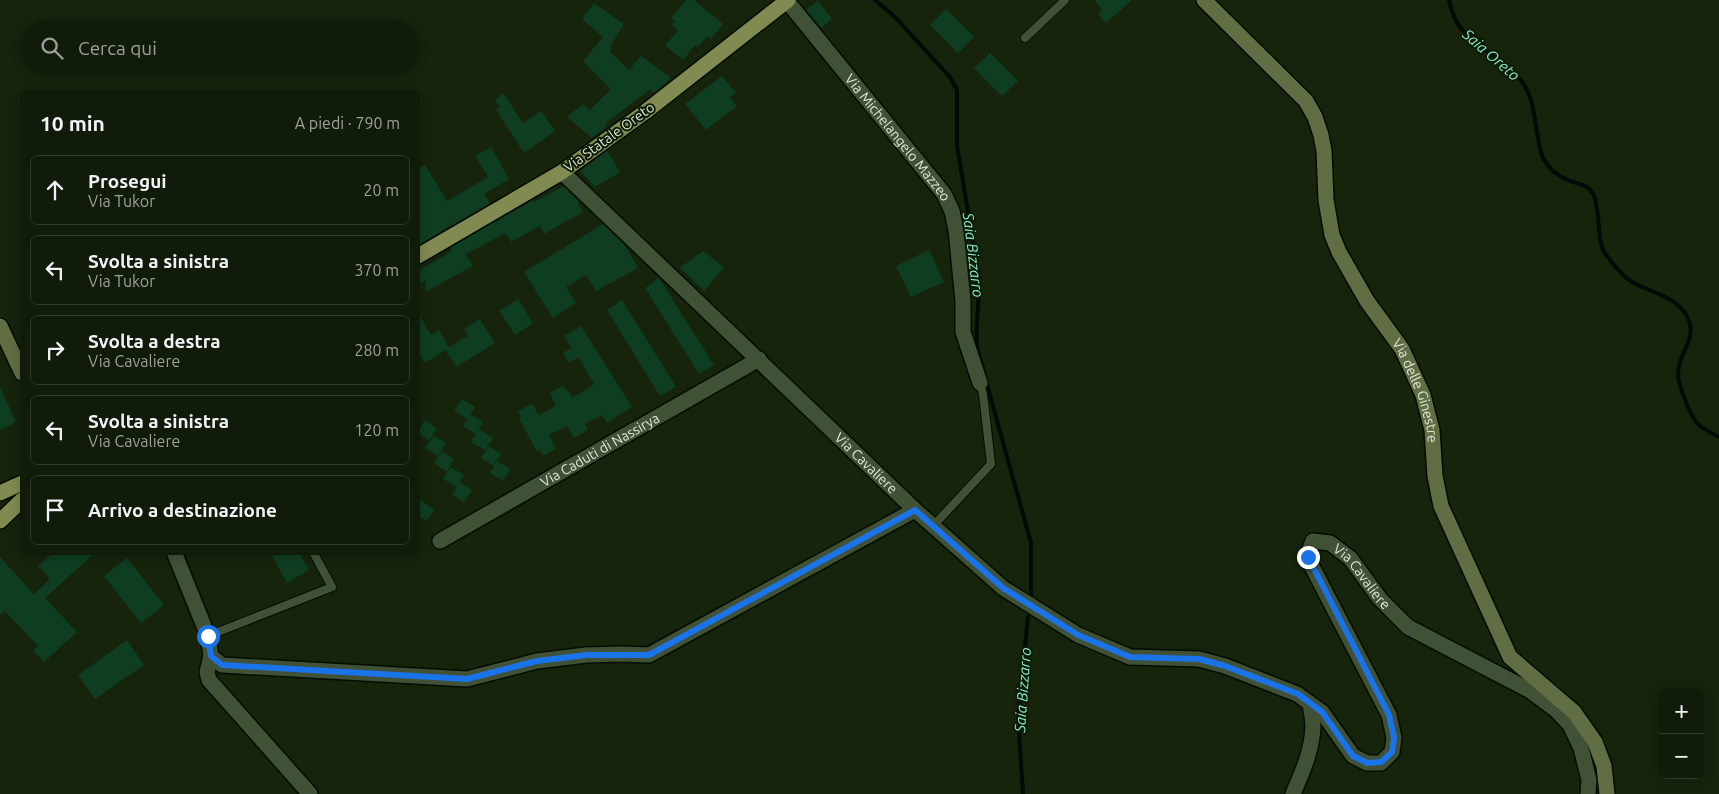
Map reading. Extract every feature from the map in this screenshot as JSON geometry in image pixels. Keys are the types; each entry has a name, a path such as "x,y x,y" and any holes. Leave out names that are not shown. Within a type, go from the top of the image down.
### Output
{"main road":[{"name":"Via Statale Oreto","path":"420,255 562,172 645,112 788,0"},
{"path":"0,493 20,484"},
{"path":"0,521 20,502"}],"street":[{"name":"Via Michelangelo Mazzeo","path":"788,0 944,194 952,211 956,230 964,332 980,383"},
{"name":"Via delle Ginestre","path":"1204,0 1306,102 1315,117 1324,151 1326,200 1332,235 1339,252 1367,301 1402,349 1422,395 1432,430 1441,506 1510,657 1574,712 1595,742 1604,766 1607,794"},
{"name":"Via Cavaliere","path":"562,172 915,510 1003,588 1078,635 1130,657 1199,659 1225,666 1298,694 1322,712 1353,756 1367,763 1381,762 1392,752 1394,738 1389,715 1308,557 1313,541 1330,543 1350,558 1380,600 1408,627 1529,690 1556,710 1570,725 1581,748 1589,780 1588,794"},
{"path":"0,326 20,370"},
{"name":"Via Caduti di Nassirya","path":"440,541 759,360"},
{"path":"211,656 222,665 467,679 537,661 586,655 649,655 915,510"},
{"path":"175,555 208,636 211,656 207,672 209,680 310,794"},
{"path":"1293,794 1304,769 1310,747 1313,727 1310,704"}],"lane":[{"path":"1025,38 1065,0"},
{"path":"933,526 991,464 980,383"},
{"path":"208,636 332,587 315,555"}],"building":[{"path":"686,0 694,0 723,24 711,39 708,36 698,47 695,45 683,60 665,45 678,31 672,24 675,21 671,18"},
{"path":"1094,0 1132,0 1106,23 1098,14 1102,9"},
{"path":"818,1 832,19 821,28 806,10"},
{"path":"594,3 624,24 610,47 612,49 610,52 629,70 641,56 671,78 654,93 650,89 605,124 607,126 592,138 567,117 583,104 590,110 611,89 583,61 603,37 582,19"},
{"path":"946,9 974,37 958,53 930,25"},
{"path":"990,53 1018,81 1002,96 974,68"},
{"path":"722,76 736,93 730,97 737,106 706,130 685,104"},
{"path":"503,93 523,123 541,111 555,131 524,153 496,110 500,107 495,100"},
{"path":"491,147 509,179 484,194 490,203 420,244 420,168 425,165 447,201 488,177 475,156"},
{"path":"607,151 620,172 595,187 580,171"},
{"path":"564,186 579,202 578,204 583,212 544,234 540,226 511,242 506,233 466,254 473,266 425,292 426,280 420,284 420,270 452,251 450,248 533,200 534,202"},
{"path":"603,224 625,246 638,268 596,291 586,275 566,287 576,303 553,318 524,272"},
{"path":"929,250 944,282 911,297 896,266"},
{"path":"703,251 724,267 704,291 680,268"},
{"path":"659,278 714,365 699,374 645,288"},
{"path":"518,299 533,323 515,335 499,311"},
{"path":"622,300 676,387 660,396 607,310"},
{"path":"420,316 431,335 439,330 449,347 468,336 464,329 480,319 495,343 456,367 446,350 425,363 420,355"},
{"path":"581,326 632,407 607,423 602,415 585,424 588,430 574,438 567,426 549,435 556,449 543,456 540,450 537,452 519,418 521,417 518,411 532,404 539,415 556,406 550,393 563,386 566,391 568,390 572,398 594,384 578,357 569,363 563,353 571,348 564,336"},
{"path":"0,387 16,422 0,430"},
{"path":"462,399 475,407 467,419 454,411"},
{"path":"470,414 483,422 476,434 463,426"},
{"path":"425,420 437,429 429,441 420,434 420,428"},
{"path":"479,429 493,438 485,450 471,442"},
{"path":"434,436 446,443 438,456 425,448"},
{"path":"489,446 501,454 494,466 481,458"},
{"path":"442,451 454,459 447,472 434,463"},
{"path":"497,461 510,469 503,481 490,473"},
{"path":"451,467 464,475 457,487 443,479"},
{"path":"460,482 472,490 464,503 452,495"},
{"path":"420,500 434,510 426,521 420,517"},
{"path":"51,555 93,555 45,598 77,632 44,662 33,650 38,646 5,611 0,615 0,557 34,594 50,579 38,566"},
{"path":"272,555 301,555 309,570 287,583"},
{"path":"127,558 164,605 141,623 104,576"},
{"path":"127,640 144,665 95,699 78,675"}],"waterway":[{"name":"Saia Bizzarro","path":"875,0 895,17 949,76 957,90 957,146 978,271 977,346 984,372"},
{"name":"Saia Oreto","path":"1449,0 1454,16 1461,28 1479,46 1510,69 1525,86 1531,102 1541,153 1548,165 1561,176 1591,190 1597,207 1600,241 1608,257 1618,270 1630,280 1668,298 1685,313 1691,329 1688,344 1679,366 1680,385 1694,419 1704,429 1719,437"},
{"name":"Saia Bizzarro","path":"986,381 1031,543 1031,596"},
{"name":"Saia Bizzarro","path":"1023,794 1018,715 1028,617"}],"route":[{"path":"208,636 211,656 222,665 467,679 537,661 586,655 649,655 915,510 1003,588 1078,635 1130,657 1199,659 1225,666 1298,694 1322,712 1353,756 1367,763 1381,762 1392,752 1394,738 1389,715 1308,557"}]}
